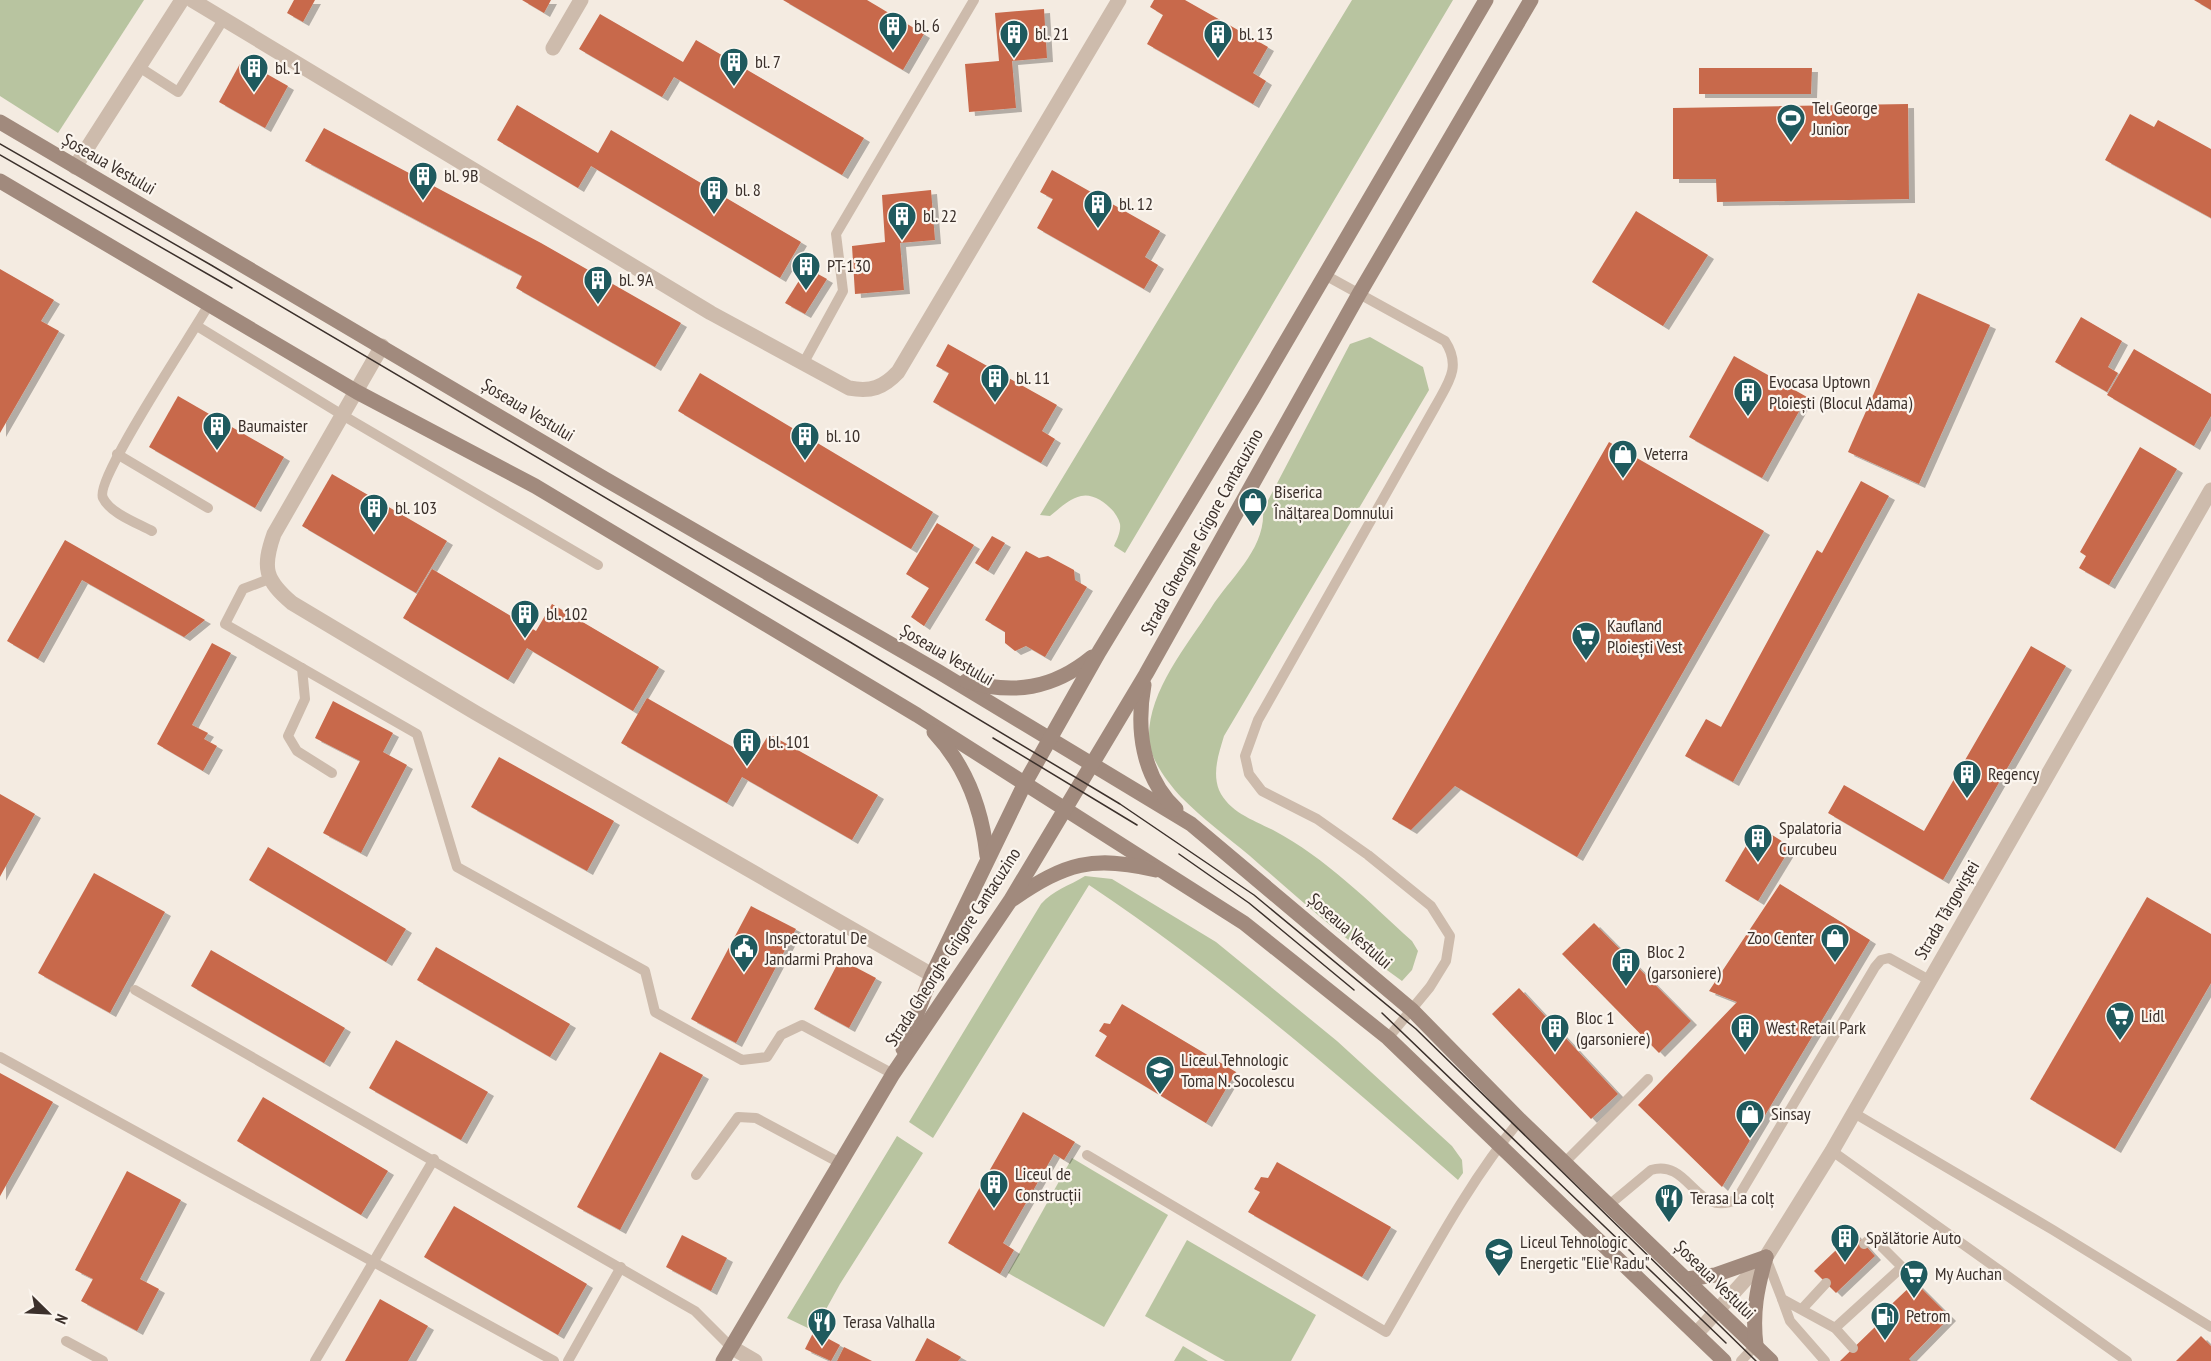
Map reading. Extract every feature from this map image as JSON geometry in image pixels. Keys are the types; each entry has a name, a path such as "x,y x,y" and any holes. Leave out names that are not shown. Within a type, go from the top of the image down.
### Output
{"main road":[{"name":"Strada Gheorghe Grigore Cantacuzino","path":"892,1074 932,975 1024,783 1099,652 1325,275 1486,0"},
{"name":"Strada Gheorghe Grigore Cantacuzino","path":"723,1361 892,1074 1010,901 1146,674 1359,294 1532,0"},
{"name":"Șoseaua Vestului","path":"0,122 944,675 1191,824 1412,1010 1520,1120 1771,1361"},
{"path":"0,181 357,392 535,486 917,715 1170,873 1253,929 1388,1038 1724,1361"},
{"path":"944,675 986,687 1026,689 1053,682 1077,669 1099,652"},
{"path":"1146,674 1139,712 1143,751 1164,795 1191,824"},
{"path":"917,715 947,746 969,783 981,816 988,857"},
{"path":"1010,901 1040,880 1070,866 1106,862 1130,864 1170,873"},
{"path":"1687,1279 1714,1275 1766,1257"},
{"path":"1756,1346 1753,1321 1755,1293 1766,1257"}],"street":[{"path":"75,167 182,0"},
{"path":"192,0 450,157 803,364 849,388 862,391 875,390 888,383 898,372 1119,0"},
{"path":"553,48 580,0"},
{"path":"382,346 344,416 274,534 266,555 269,579 292,603 932,975"},
{"name":"Strada Târgoviștei","path":"1696,1334 1766,1257 1832,1151 2211,490"},
{"path":"731,1347 755,1361"}],"lane":[{"path":"803,364 843,291 836,234 974,0"},
{"path":"139,68 178,92 223,20"},
{"path":"1325,275 1445,341 1454,355 1453,371 1258,720 1245,756 1249,774 1262,791 1317,819 1368,855 1431,906 1450,936 1446,961 1412,1010 1388,1038"},
{"path":"152,531 111,508 103,498 101,490 117,454 208,306"},
{"path":"197,326 344,416 597,565"},
{"path":"117,454 208,508"},
{"path":"269,579 243,589 225,624 417,734 457,867 645,971 655,1012 742,1060 767,1057 781,1035 802,1025 892,1074"},
{"path":"302,668 305,699 288,736 297,751 332,773"},
{"path":"1609,1205 1651,1170 1659,1167 1671,1168 1714,1204 1726,1204 1737,1199 1881,960 1889,958 1929,980"},
{"path":"135,990 434,1159 695,1311 731,1347"},
{"path":"0,1057 554,1361"},
{"path":"1564,1162 1648,1079"},
{"path":"1854,1113 2045,1225 2211,1327"},
{"path":"696,1175 738,1117 756,1118 840,1163"},
{"path":"1087,1155 1386,1332 1498,1146 1520,1120"},
{"path":"1832,1151 2127,1361"},
{"path":"315,1361 434,1159"},
{"path":"1835,1328 1902,1267 1872,1237 1864,1244"},
{"path":"1766,1257 1790,1321 1825,1361"},
{"path":"568,1361 621,1267"},
{"path":"1802,1309 1826,1283"},
{"path":"1782,1299 1835,1328 1853,1348"},
{"path":"66,1341 103,1361"},
{"path":"1741,1361 1756,1346"}],"green space":[{"path":"0,0 144,0 58,133 0,96"},
{"path":"1352,0 1453,0 1125,553 1114,546 1120,530 1118,519 1115,513 1099,499 1087,495 1077,497 1050,516 1040,515"},
{"path":"1370,337 1423,367 1429,390 1224,736 1216,776 1223,798 1235,810 1292,841 1329,867 1412,941 1418,951 1412,970 1402,981 1324,920 1189,805 1160,770 1152,754 1149,738 1150,720 1162,686 1191,638 1253,550 1259,538 1263,510 1350,344"},
{"path":"1085,876 1112,879 1216,942 1337,1041 1452,1146 1462,1160 1463,1173 1458,1180 1279,1026 1186,954 1089,885 933,1138 909,1122 1041,904 1056,892"},
{"path":"897,1136 923,1153 840,1284 814,1331 787,1318"},
{"path":"1072,1158 1168,1215 1104,1327 1008,1273"},
{"path":"1187,1240 1316,1315 1291,1361 1225,1361 1145,1316"},
{"path":"1183,1346 1208,1361 1174,1361"}],"building":[{"path":"294,0 315,0 303,22 287,13"},
{"path":"522,0 551,0 544,13"},
{"name":"bl. 6","path":"783,0 867,0 924,34 903,70"},
{"name":"bl. 13","path":"1154,0 1185,0 1268,47 1253,73 1266,81 1253,104 1147,44 1163,15 1150,7"},
{"path":"2194,0 2211,0 2211,10"},
{"name":"bl. 21","path":"1044,9 1047,58 1012,61 1016,108 969,112 965,64 999,61 995,13"},
{"name":"bl. 7","path":"600,14 683,62 696,40 864,138 842,175 674,77 662,97 579,49"},
{"name":"bl. 1","path":"242,60 288,86 265,128 219,102"},
{"path":"1699,68 1812,68 1811,94 1699,94"},
{"name":"Tel George Junior","path":"1908,104 1909,199 1717,202 1716,179 1673,179 1673,108"},
{"name":"bl. 8","path":"517,105 598,153 611,130 801,242 780,278 591,166 578,188 497,140"},
{"path":"2130,114 2154,127 2158,120 2211,149 2211,218 2105,160"},
{"path":"324,128 541,243 681,323 655,367 516,288 522,276 305,161"},
{"name":"bl. 12","path":"1052,170 1160,231 1145,257 1158,265 1144,289 1037,228 1053,199 1040,192"},
{"name":"bl. 22","path":"931,190 935,240 900,243 904,290 855,294 852,246 885,242 882,195"},
{"path":"1636,211 1708,255 1663,326 1592,282"},
{"name":"PT-130","path":"807,268 827,279 805,314 785,303"},
{"path":"0,269 54,300 41,321 59,331 0,433"},
{"path":"1918,293 1990,325 1919,484 1848,452"},
{"path":"2081,317 2122,341 2108,367 2118,373 2107,392 2055,362"},
{"name":"bl. 11","path":"948,344 1057,405 1042,431 1055,439 1041,463 933,402 949,373 936,366"},
{"path":"2134,349 2211,394 2211,416 2194,446 2107,395"},
{"name":"Evocasa Uptown Ploiești (Blocul Adama)","path":"1734,356 1807,397 1762,478 1689,437"},
{"name":"bl. 10","path":"700,373 933,512 911,549 678,411"},
{"name":"Baumaister","path":"178,396 284,457 255,508 149,447"},
{"name":"Kaufland Ploiești Vest","path":"1609,442 1764,531 1577,857 1455,786 1411,830 1392,819"},
{"path":"2140,447 2177,469 2109,585 2079,568 2086,556 2080,552"},
{"name":"bl. 103","path":"332,474 447,541 416,593 302,526"},
{"path":"1861,481 1889,496 1733,782 1685,756 1706,719 1721,727 1817,550 1822,553"},
{"path":"937,523 974,545 924,626 911,617 929,588 906,574"},
{"path":"992,536 1005,543 988,571 975,563"},
{"path":"65,540 205,620 184,637 82,580 38,659 7,641"},
{"path":"1026,551 1039,558 1048,556 1074,570 1075,580 1087,587 1045,657 1026,646 1015,651 1005,643 1005,632 985,620"},
{"name":"bl. 102","path":"432,569 536,631 552,604 659,667 633,711 527,648 508,680 403,618"},
{"path":"212,643 231,653 192,725 208,733 204,739 217,746 203,771 157,744"},
{"name":"Regency","path":"2031,646 2066,666 1943,880 1828,813 1844,785 1924,831"},
{"name":"bl. 101","path":"647,698 754,759 769,734 878,795 852,840 742,777 727,803 621,743"},
{"path":"333,701 393,733 383,752 407,765 361,853 323,833 360,761 315,738"},
{"path":"499,757 614,821 587,871 471,807"},
{"path":"0,794 35,814 0,877"},
{"name":"Spalatoria Curcubeu","path":"1758,826 1791,847 1758,901 1725,881"},
{"path":"268,847 406,929 386,962 249,880"},
{"path":"94,873 165,912 110,1013 38,973"},
{"name":"West Retail Park","path":"1780,884 1870,940 1722,1187 1638,1105 1737,1002 1709,991"},
{"name":"Lidl","path":"2147,897 2211,934 2211,983 2115,1149 2030,1099"},
{"name":"Inspectoratul De Jandarmi Prahova","path":"751,906 796,929 736,1043 691,1019"},
{"name":"Bloc 2 (garsoniere)","path":"1594,923 1691,1021 1659,1053 1562,954"},
{"path":"436,947 570,1024 550,1057 417,980"},
{"path":"211,950 345,1028 324,1063 191,986"},
{"path":"840,959 876,978 849,1028 814,1009"},
{"name":"Bloc 1 (garsoniere)","path":"1519,988 1618,1094 1591,1119 1492,1014"},
{"path":"1122,1004 1236,1072 1206,1123 1095,1056 1107,1036 1099,1031 1104,1023 1110,1024"},
{"path":"396,1040 488,1092 461,1140 369,1088"},
{"path":"660,1052 703,1075 620,1230 577,1207"},
{"path":"0,1073 53,1102 0,1196"},
{"path":"263,1097 388,1171 361,1215 237,1141"},
{"name":"Liceul de Construcții","path":"1023,1112 1075,1142 1064,1160 1054,1154 1003,1243 1014,1250 1000,1274 948,1243"},
{"path":"1277,1162 1391,1227 1362,1277 1248,1212 1260,1192 1254,1189 1261,1177 1268,1178"},
{"path":"127,1171 181,1200 140,1279 159,1289 137,1331 81,1301 93,1279 75,1270"},
{"path":"454,1206 587,1284 558,1335 424,1257"},
{"name":"Spălătorie Auto","path":"1854,1233 1875,1256 1836,1293 1814,1271"},
{"path":"682,1235 727,1258 711,1291 666,1267"},
{"path":"1915,1282 1950,1317 1909,1359 1911,1361 1840,1361 1875,1327 1883,1335 1889,1328 1878,1317"},
{"path":"380,1299 428,1326 408,1361 345,1361"},
{"name":"Terasa Valhalla","path":"814,1331 840,1345 831,1361 805,1349"},
{"path":"2201,1336 2211,1346 2211,1361 2176,1361"},
{"path":"927,1338 961,1357 958,1361 915,1361"},
{"path":"844,1347 872,1361 837,1361"}],"tram line":[{"path":"0,144 211,265 850,642 1120,804 1254,895 1416,1029 1756,1361"},
{"path":"0,155 232,288"},
{"path":"993,738 1137,825"},
{"path":"1179,854 1249,903 1354,990"},
{"path":"1382,1013 1726,1343"}],"place":[{"name":"bl. 6","path":"893,52"},
{"name":"bl. 21","path":"1014,60"},
{"name":"bl. 13","path":"1218,60"},
{"name":"bl. 7","path":"734,88"},
{"name":"bl. 1","path":"254,94"},
{"name":"Tel George Junior","path":"1791,144"},
{"name":"bl. 9B","path":"423,202"},
{"name":"bl. 8","path":"714,216"},
{"name":"bl. 12","path":"1098,230"},
{"name":"bl. 22","path":"902,242"},
{"name":"PT-130","path":"806,292"},
{"name":"bl. 9A","path":"598,306"},
{"name":"bl. 11","path":"995,404"},
{"name":"Evocasa Uptown Ploiești (Blocul Adama)","path":"1748,418"},
{"name":"Baumaister","path":"217,452"},
{"name":"bl. 10","path":"805,462"},
{"name":"Veterra","path":"1623,480"},
{"name":"Biserica Înălțarea Domnului","path":"1253,528"},
{"name":"bl. 103","path":"374,534"},
{"name":"bl. 102","path":"525,640"},
{"name":"Kaufland Ploiești Vest","path":"1586,662"},
{"name":"bl. 101","path":"747,768"},
{"name":"Regency","path":"1967,800"},
{"name":"Spalatoria Curcubeu","path":"1758,864"},
{"name":"Zoo Center","path":"1835,964"},
{"name":"Inspectoratul De Jandarmi Prahova","path":"744,974"},
{"name":"Bloc 2 (garsoniere)","path":"1626,988"},
{"name":"Lidl","path":"2120,1042"},
{"name":"Bloc 1 (garsoniere)","path":"1555,1054"},
{"name":"West Retail Park","path":"1745,1054"},
{"name":"Liceul Tehnologic Toma N. Socolescu","path":"1160,1096"},
{"name":"Sinsay","path":"1750,1140"},
{"name":"Liceul de Construcții","path":"994,1210"},
{"name":"Terasa La colț","path":"1669,1224"},
{"name":"Spălătorie Auto","path":"1845,1264"},
{"name":"Liceul Tehnologic Energetic \"Elie Radu\"","path":"1499,1278"},
{"name":"My Auchan","path":"1914,1300"},
{"name":"Petrom","path":"1885,1342"},
{"name":"Terasa Valhalla","path":"822,1348"}]}
